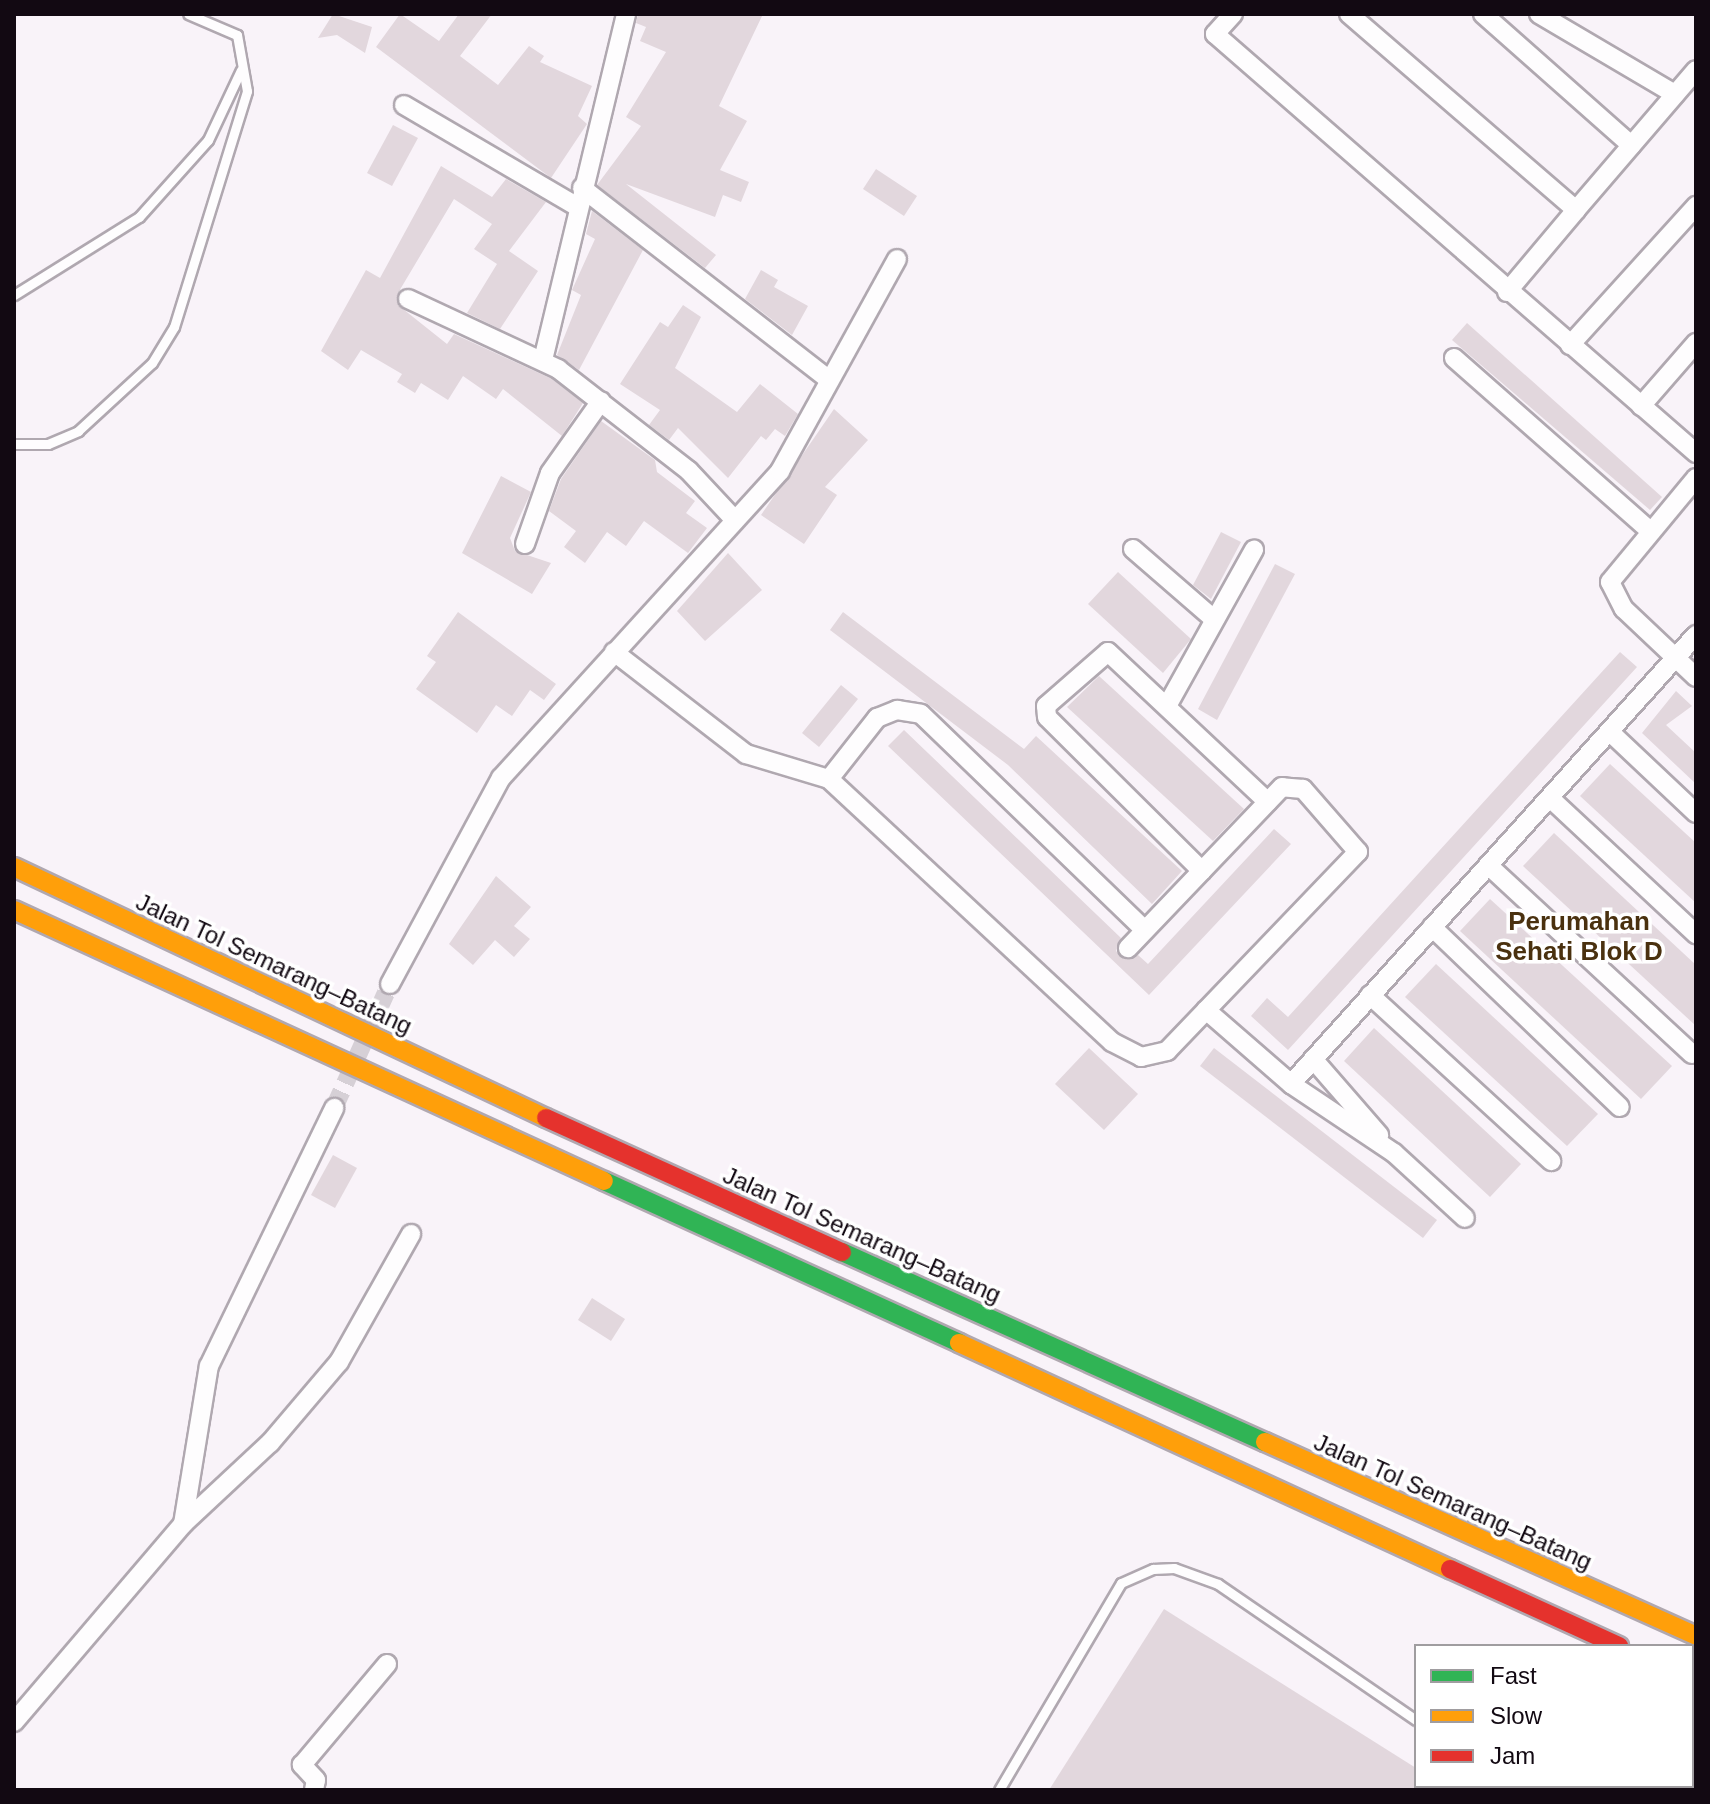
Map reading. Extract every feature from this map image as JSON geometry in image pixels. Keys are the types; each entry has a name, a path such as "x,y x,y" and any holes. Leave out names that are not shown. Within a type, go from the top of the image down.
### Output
{"highway":[{"name":"Jalan Tol Semarang–Batang","path":"14,867 565,1127 1696,1636"},
{"path":"14,910 1615,1644"}],"street":[{"path":"543,360 579,197 603,127 626,14"},
{"path":"1233,14 1215,34 1507,292 1696,453"},
{"path":"1349,14 1576,210"},
{"path":"1539,14 1675,94"},
{"path":"1485,15 1631,145"},
{"path":"1507,292 1696,70"},
{"path":"404,105 579,197 827,378"},
{"path":"1570,345 1696,206"},
{"path":"390,984 501,778 733,518 785,465 827,378 897,259"},
{"path":"408,299 543,360 601,401 689,471 733,518"},
{"path":"1641,406 1696,343"},
{"path":"1454,358 1649,530"},
{"path":"525,544 550,473 601,401"},
{"path":"1696,478 1649,530 1610,582 1624,609 1696,677"},
{"path":"1133,549 1215,620"},
{"path":"1167,706 1254,550"},
{"path":"1291,1084 1696,635"},
{"path":"1202,871 1044,713 1103,651 1167,706 1268,802"},
{"path":"614,652 746,754 829,779 1121,1048 1160,1056 1358,852 1303,789 1282,787 1128,948"},
{"path":"829,779 877,718 897,710 921,714 1145,930"},
{"path":"1610,732 1696,813"},
{"path":"1550,798 1696,934"},
{"path":"1488,865 1692,1054"},
{"path":"1432,927 1620,1107"},
{"path":"1370,995 1551,1161"},
{"path":"1206,1010 1291,1084 1394,1153"},
{"path":"1313,1059 1394,1153 1465,1218"},
{"path":"183,1524 209,1366 334,1108"},
{"path":"14,1722 183,1524 270,1443 339,1362 411,1234"},
{"path":"314,1790 316,1780 302,1765 387,1664"}],"lane":[{"path":"14,444 48,444 78,431 117,401 167,339 223,185 247,91 237,35 188,14"},
{"path":"14,295 139,217 208,140 241,70"},
{"path":"999,1790 1121,1583 1153,1569 1174,1568 1218,1584 1414,1719"}],"building":[{"path":"333,14 372,27 365,53 337,35 318,38"},
{"path":"400,14 439,41 459,14 492,14 460,56 498,85 529,46 544,56 540,62 592,86 578,116 587,124 551,178 376,47"},
{"path":"638,14 763,14 719,106 747,121 720,170 749,182 741,202 723,195 715,217 626,184 716,255 705,268 597,185 641,126 626,117 666,52 640,41 646,27 636,23"},
{"path":"393,125 418,138 392,186 367,173"},
{"path":"441,166 492,197 506,179 546,202 509,251 538,271 500,329 467,313 497,264 474,249 492,224 454,199 398,293 398,305 447,344 454,334 552,379 583,403 562,436 503,389 496,399 463,376 448,400 421,383 415,393 397,382 402,374 361,350 348,370 321,351 366,270 380,278"},
{"path":"876,169 917,196 904,216 863,189"},
{"path":"592,211 643,250 579,370 557,355 581,295 572,290 595,239 586,234"},
{"path":"761,270 778,280 774,287 808,306 792,335 745,299"},
{"path":"683,305 701,317 675,368 737,412 760,384 798,414 785,436 775,429 766,440 761,436 728,478 678,428 669,440 649,425 660,410 620,384 660,322 668,327"},
{"path":"1467,323 1662,497 1650,510 1452,340"},
{"path":"834,409 868,440 825,487 837,495 804,544 761,515"},
{"path":"601,421 655,460 657,472 695,501 686,513 707,528 688,553 644,521 626,546 607,532 585,563 564,547 576,531 549,511 561,479"},
{"path":"501,476 531,492 510,538 515,551 551,563 532,594 462,553"},
{"path":"1221,532 1241,542 1211,599 1193,585"},
{"path":"728,553 762,590 705,641 677,611"},
{"path":"1275,564 1295,574 1217,720 1198,709"},
{"path":"1118,572 1191,639 1163,673 1088,604"},
{"path":"458,612 556,684 544,700 530,690 512,716 496,705 477,733 416,689 436,662 427,656"},
{"path":"843,612 1024,749 1036,736 1182,871 1152,904 1008,765 830,630"},
{"path":"1620,652 1637,667 1288,1050 1251,1016 1267,998 1288,1017"},
{"path":"1099,676 1244,809 1213,841 1067,707"},
{"path":"841,685 858,699 819,747 802,733"},
{"path":"1676,691 1692,706 1666,725 1696,753 1696,784 1642,733"},
{"path":"904,730 1121,938 1116,951 1124,959 1138,955 1148,964 1274,829 1291,844 1149,995 888,746"},
{"path":"1610,764 1696,843 1696,903 1580,796"},
{"path":"1554,833 1696,965 1696,1026 1523,866"},
{"path":"496,876 531,907 514,926 530,939 514,957 495,940 473,965 449,944"},
{"path":"1490,899 1672,1066 1641,1099 1460,931"},
{"path":"1436,964 1598,1114 1567,1146 1405,997"},
{"path":"1374,1028 1521,1164 1490,1197 1344,1061"},
{"path":"1089,1048 1138,1094 1104,1130 1055,1084"},
{"path":"1214,1048 1437,1220 1423,1238 1200,1066"},
{"path":"333,1155 357,1168 335,1208 311,1195"},
{"path":"592,1298 625,1319 611,1341 578,1320"},
{"path":"1164,1609 1414,1767 1416,1788 1416,1790 1049,1790"}],"tunnel":[{"path":"334,1108 390,984"}],"traffic: fast":[{"path":"604,1181 959,1343"},
{"path":"842,1252 1265,1442"}],"traffic: slow":[{"path":"14,867 546,1118"},
{"path":"14,910 604,1181"},
{"path":"959,1343 1450,1569"},
{"path":"1265,1442 1696,1636"}],"traffic: jam":[{"path":"546,1118 842,1252"},
{"path":"1450,1569 1615,1644"}],"district":[{"name":"Perumahan Sehati Blok D","path":"1579,937"}]}
